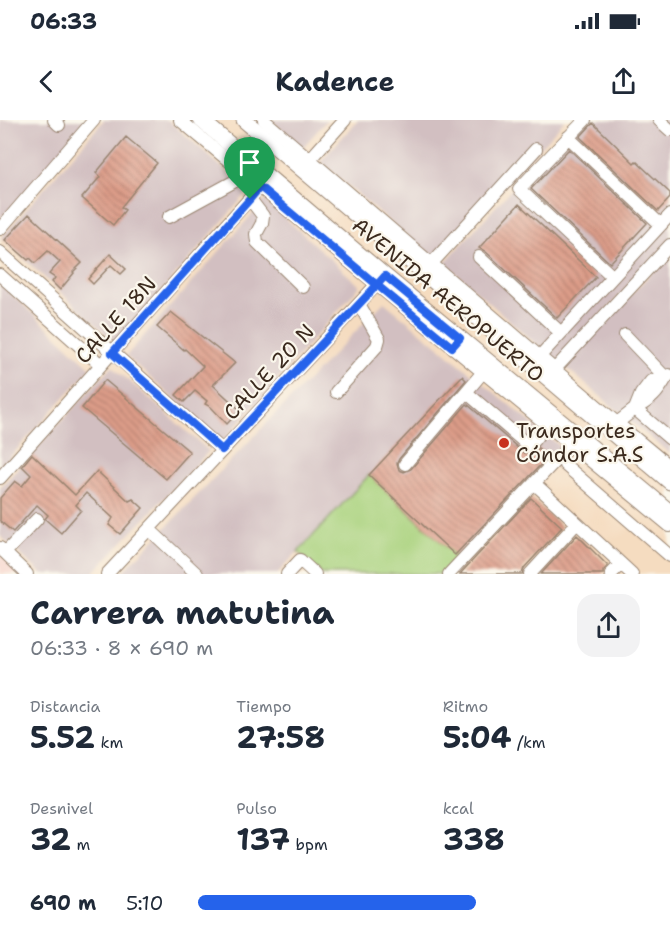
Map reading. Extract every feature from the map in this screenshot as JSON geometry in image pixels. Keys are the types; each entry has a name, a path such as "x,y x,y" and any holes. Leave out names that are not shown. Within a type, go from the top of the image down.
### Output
{"main road":[{"name":"AVENIDA AEROPUERTO","path":"201,120 381,280 670,512"},
{"name":"AVENIDA AEROPUERTO","path":"244,120 396,241 472,315 670,482"},
{"path":"472,315 493,317"}],"street":[{"path":"0,229 94,120"},
{"name":"AVENIDA AEROPUERTO","path":"180,120 260,187 381,280"},
{"name":"AVENIDA AEROPUERTO","path":"264,120 310,159 396,241 432,263 670,467"},
{"path":"310,159 345,120"},
{"path":"585,120 519,189 613,277"},
{"path":"659,120 670,130"},
{"path":"568,137 661,225"},
{"path":"432,263 536,150"},
{"path":"169,217 246,175"},
{"name":"CALLE 18N","path":"0,478 260,187"},
{"path":"250,199 262,216 256,242 303,287"},
{"path":"540,356 670,215"},
{"path":"555,369 670,245"},
{"path":"0,252 222,450"},
{"path":"479,257 561,333"},
{"path":"0,275 101,365"},
{"name":"CALLE 20 N","path":"107,574 381,280"},
{"path":"336,392 377,346 379,339 359,304"},
{"path":"617,423 635,409 641,394 651,381 668,376 625,335"},
{"name":"AVENIDA AEROPUERTO","path":"456,342 483,372 670,526"},
{"path":"405,464 483,372"},
{"path":"466,392 529,446 547,424"},
{"path":"635,409 670,439"},
{"path":"449,574 571,444"},
{"path":"565,465 670,556"},
{"path":"534,483 632,574"},
{"path":"21,572 2,551 37,519"},
{"path":"530,574 577,524"},
{"path":"149,529 197,574"},
{"path":"287,574 300,560 315,574"},
{"path":"611,574 621,564"}],"shaded area":[{"path":"0,120 89,120 0,220"},
{"path":"104,120 168,120 249,191 116,343 1,238"},
{"path":"270,120 327,120 302,148"},
{"path":"358,120 565,120 436,261 320,162"},
{"path":"575,120 670,120 670,242 558,363 444,263"},
{"path":"265,200 360,286 222,442 126,356"},
{"path":"670,253 670,454 564,366"},
{"path":"0,283 91,368 0,468"},
{"path":"384,302 561,447 457,557 369,475 277,574 121,574"},
{"path":"112,366 209,451 92,574 42,574 0,536 0,488"},
{"path":"0,555 17,571 14,574 0,574"}],"green space":[{"path":"369,475 457,557 442,574 322,574 298,552"}],"building":[{"path":"593,123 634,163 636,161 670,193 670,198 658,211 580,137"},
{"path":"126,137 157,163 121,207 125,210 113,225 82,198 100,177 96,173"},
{"path":"569,149 647,223 610,263 531,189"},
{"path":"519,204 596,277 557,318 479,248"},
{"path":"29,214 82,263 60,290 52,282 55,278 49,274 60,262 48,251 35,263 30,258 28,260 5,240"},
{"path":"110,254 126,269 121,274 111,265 93,284 88,279"},
{"path":"171,312 235,363 213,385 240,410 227,424 211,407 205,404 207,401 195,391 184,402 176,395 203,366 157,327"},
{"path":"462,376 466,380 399,459 397,463 399,470 404,472 411,469 467,404 524,453 531,454 538,448 548,457 455,555 369,475"},
{"path":"105,380 190,452 166,479 82,408"},
{"path":"32,454 75,495 97,471 129,501 133,499 143,508 120,534 109,525 113,518 86,493 76,505 81,510 61,533 45,519 48,515 37,505 13,532 0,521 0,498 15,481 22,486 31,475 22,466"},
{"path":"531,498 562,527 524,568 522,574 460,574"},
{"path":"577,535 608,566 603,574 541,574"}],"place":[{"name":"Transportes Cóndor S.A.S","path":"504,443"}],"route":[{"path":"250,199 112,353 222,450 377,285 452,347 460,338 385,276 377,285 260,187 250,199"}]}
